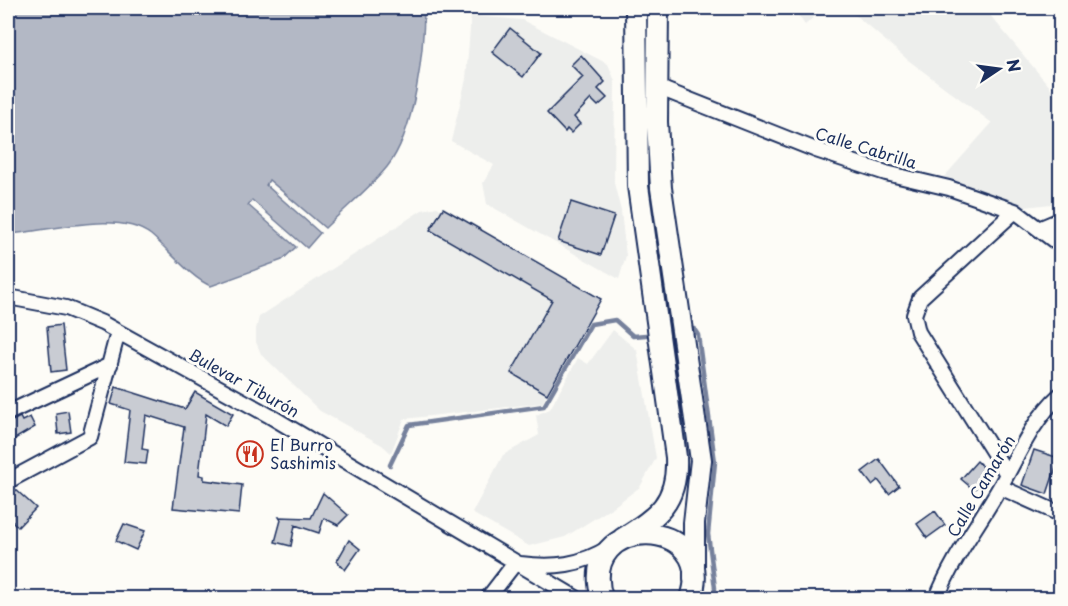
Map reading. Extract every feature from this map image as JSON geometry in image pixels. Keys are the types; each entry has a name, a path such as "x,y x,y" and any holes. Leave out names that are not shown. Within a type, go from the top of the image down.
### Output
{"street":[{"path":"602,598 600,570 618,542 654,517 666,505 674,488 677,466 638,186 636,8"},
{"path":"658,8 657,122 666,237 701,460 694,524 693,589"},
{"name":"Calle Cabrilla","path":"657,87 816,150 886,173 949,188 1015,210 1060,245"},
{"path":"1007,474 918,332 914,315 920,298 1015,210"},
{"path":"1041,228 1060,220"},
{"name":"Bulevar Tiburón","path":"8,297 66,308 118,332 270,416 576,598"},
{"path":"8,481 90,437 118,332"},
{"path":"8,413 110,365"},
{"name":"Calle Camarón","path":"937,598 945,576 1042,417 1060,395"},
{"path":"1000,488 1060,514"},
{"path":"618,542 644,532 659,534 673,541 688,558 693,589"},
{"name":"Bulevar Tiburón","path":"514,563 560,567 586,560 618,542"},
{"path":"488,598 514,563"}],"shaded area":[{"path":"8,8 424,8 420,68 411,113 397,152 387,167 325,228 269,180 266,185 320,233 307,248 252,200 248,205 296,247 282,260 211,286 188,270 151,235 137,227 102,223 82,224 8,234"},
{"path":"793,8 824,8 805,25"},
{"path":"847,8 984,8 1060,99 1060,203 1025,207 944,177 992,123 908,60"},
{"path":"471,16 522,20 608,64 615,81 614,183 621,211 626,256 619,279 487,204 483,183 494,165 451,141 466,79"},
{"path":"437,207 601,299 542,403 404,419 391,453 382,445 320,411 261,354 256,342 256,329 259,317 422,210"},
{"path":"613,330 637,350 656,458 640,487 613,507 565,537 529,546 472,513 503,455 539,435 536,415 550,409 578,358 588,364"}],"building":[{"path":"510,28 541,53 523,77 492,52"},
{"path":"581,55 605,82 598,89 607,98 598,106 591,99 574,117 580,124 571,133 567,129 565,132 547,113 583,77 571,65"},
{"path":"571,202 614,216 601,255 558,241"},
{"path":"443,208 601,299 547,394 511,373 552,300 430,230"},
{"path":"61,325 66,370 51,372 47,327"},
{"path":"116,387 185,409 195,392 233,414 226,426 206,414 199,475 204,476 204,480 242,485 239,514 173,508 184,427 146,415 142,449 148,450 146,464 124,462 130,410 111,404"},
{"path":"68,411 71,432 58,434 56,413"},
{"path":"20,417 22,421 30,417 35,427 8,443 8,423"},
{"path":"1034,450 1059,458 1047,494 1022,485"},
{"path":"879,459 899,486 889,494 878,480 872,485 862,472"},
{"path":"977,461 989,473 974,490 961,479"},
{"path":"14,488 36,508 18,527 8,517 8,490"},
{"path":"323,493 348,515 338,525 324,518 319,533 295,525 291,546 275,542 281,520 279,517 311,518"},
{"path":"935,511 945,525 927,538 917,524"},
{"path":"124,524 145,531 136,550 116,541"},
{"path":"349,540 360,549 345,570 337,561"}],"waterway":[{"path":"390,465 409,425 544,406 591,324 615,320 633,336 646,335"},
{"path":"694,329 698,335 715,462 708,534 715,588 714,598"}],"place":[{"name":"El Burro Sashimis","path":"250,454"}]}
